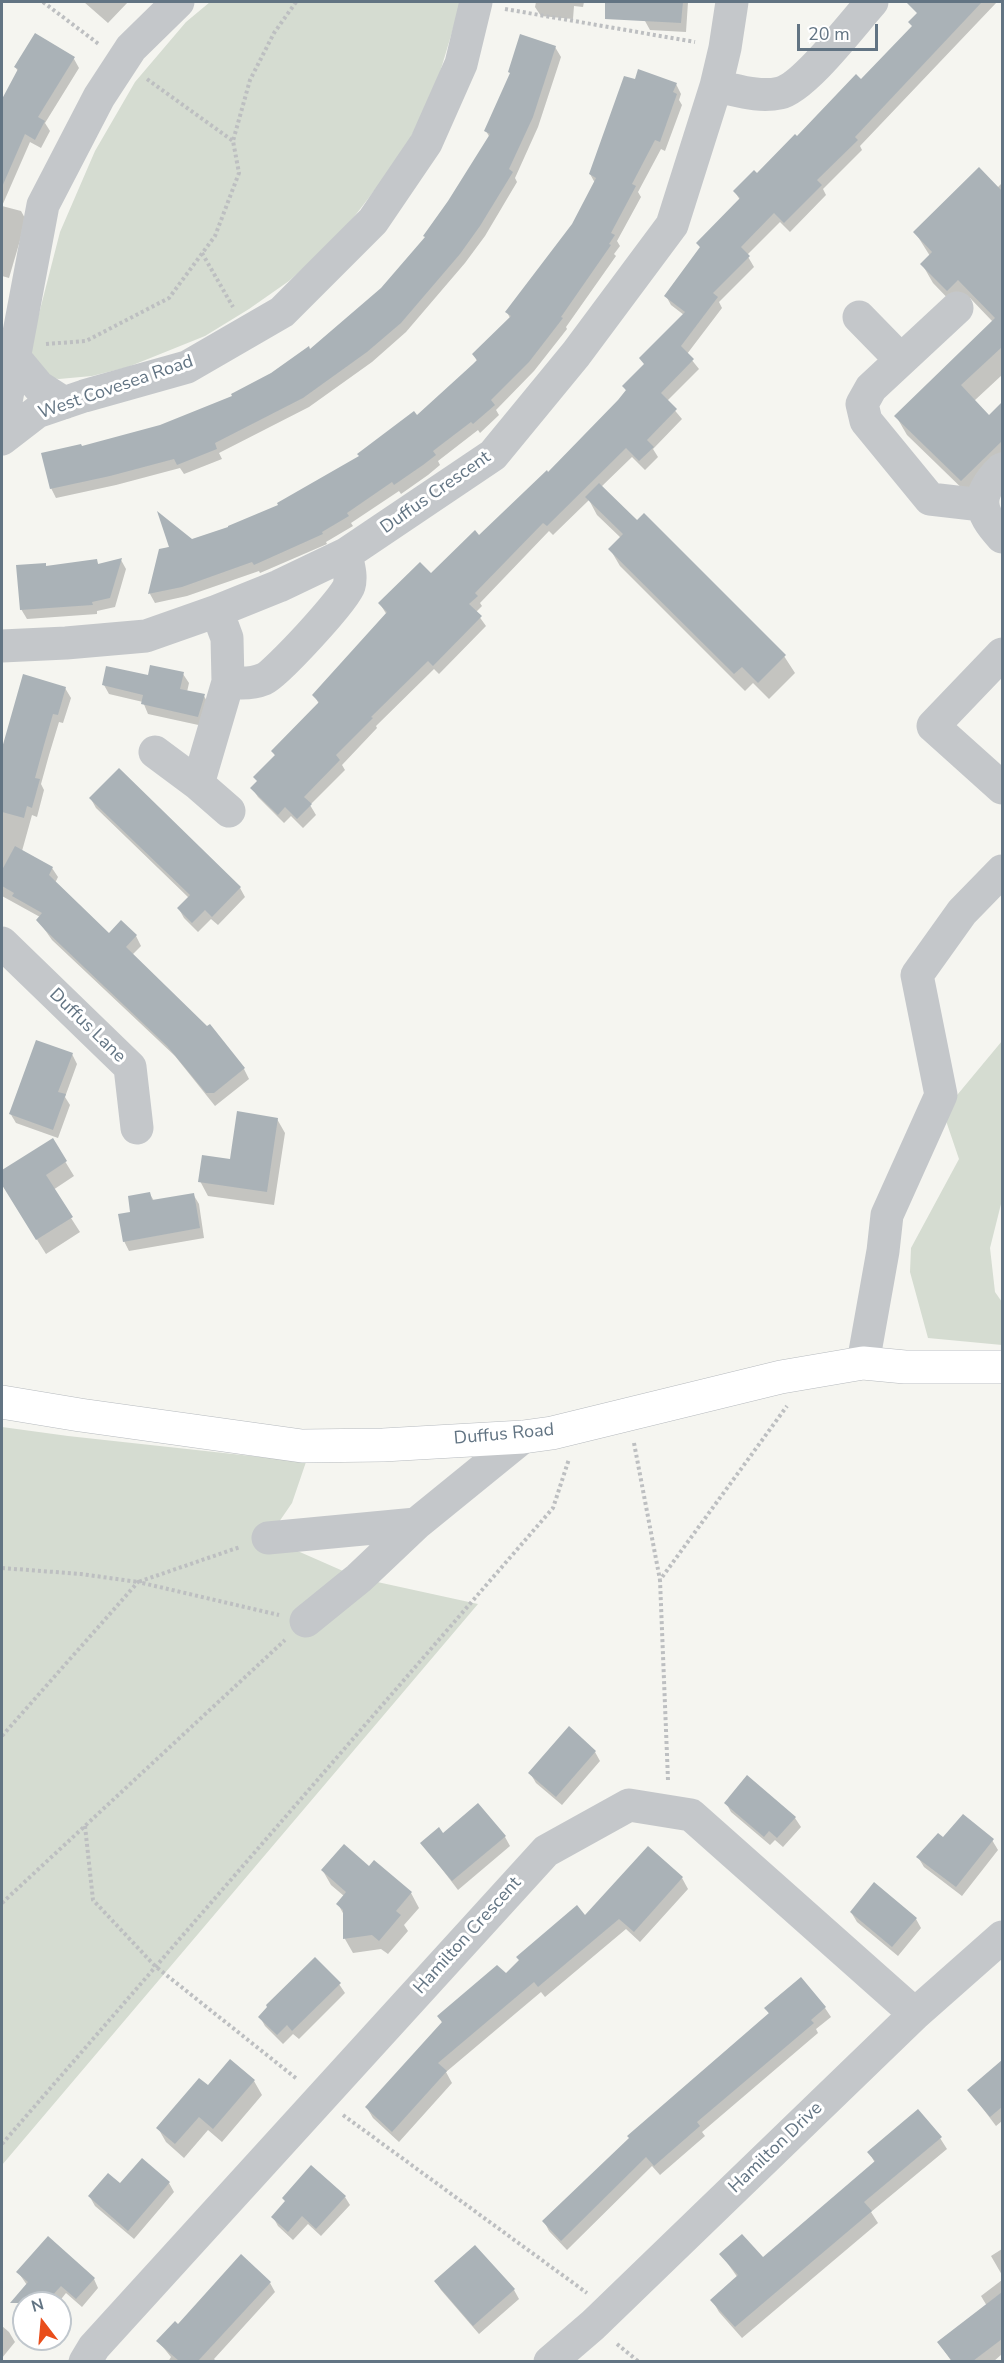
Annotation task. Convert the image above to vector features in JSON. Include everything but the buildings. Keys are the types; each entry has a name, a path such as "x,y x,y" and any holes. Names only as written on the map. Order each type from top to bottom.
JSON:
{"main road":[{"name":"Duffus Road","path":"2,1402 302,1446 383,1445 523,1437 579,1426 781,1377 863,1363 905,1367 1002,1367"}],"street":[{"path":"2,423 43,205 99,97 131,48 178,2"},
{"name":"Duffus Crescent","path":"2,646 146,636 217,611 279,586 346,554 492,455 576,354 672,225 716,86 732,2"},
{"path":"716,86 759,96 782,93 802,80 872,2"},
{"name":"West Covesea Road","path":"2,438 38,412 187,367 282,312 374,221 426,143 461,64 476,3"},
{"path":"957,308 871,388 862,404 866,422 930,499 982,505"},
{"path":"859,318 901,360"},
{"path":"15,352 39,387 64,403"},
{"path":"1002,469 984,490 982,505 988,523 1002,537"},
{"path":"228,682 247,684 267,678 324,620 344,597 350,585 346,554"},
{"path":"198,784 228,682 227,638 217,611"},
{"path":"1002,654 933,726 1002,788"},
{"path":"155,752 229,811"},
{"path":"863,1363 883,1251 886,1215 941,1095 917,975 962,912 1002,872"},
{"name":"Duffus Lane","path":"2,943 129,1067 137,1128"},
{"path":"306,1621 359,1578 416,1524 523,1437"},
{"path":"268,1538 416,1524"},
{"name":"Hamilton Crescent","path":"85,2361 94,2347 546,1851 629,1805 692,1815 915,2014"},
{"name":"Hamilton Drive","path":"550,2361 609,2309 915,2014 1002,1936"}],"path":[{"path":"15,352 86,341 169,298 215,236 239,173 233,141 250,80 274,33 296,2"},
{"path":"476,3 725,48"},
{"path":"202,253 247,332"},
{"path":"660,1580 812,1372"},
{"path":"629,1414 660,1580 670,1811"},
{"path":"2,2144 553,1508 579,1426"},
{"path":"2,1736 138,1582 268,1538"},
{"path":"2,1568 81,1574 138,1582 306,1621"},
{"path":"2,1903 306,1621"},
{"path":"85,1826 93,1900 155,1966 321,2098 609,2309"}],"shaded area":[{"path":"210,2 461,2 438,79 404,152 354,217 325,249 289,281 205,336 128,367 92,376 59,379 43,377 30,357 32,341 60,232 95,151 135,82 186,22"},
{"path":"1002,1041 1002,1200 990,1248 995,1292 1002,1302 1002,1345 928,1338 910,1272 911,1248 959,1159 943,1112"},
{"path":"2,1427 306,1462 292,1503 268,1538 359,1578 478,1604 2,2165"}]}
